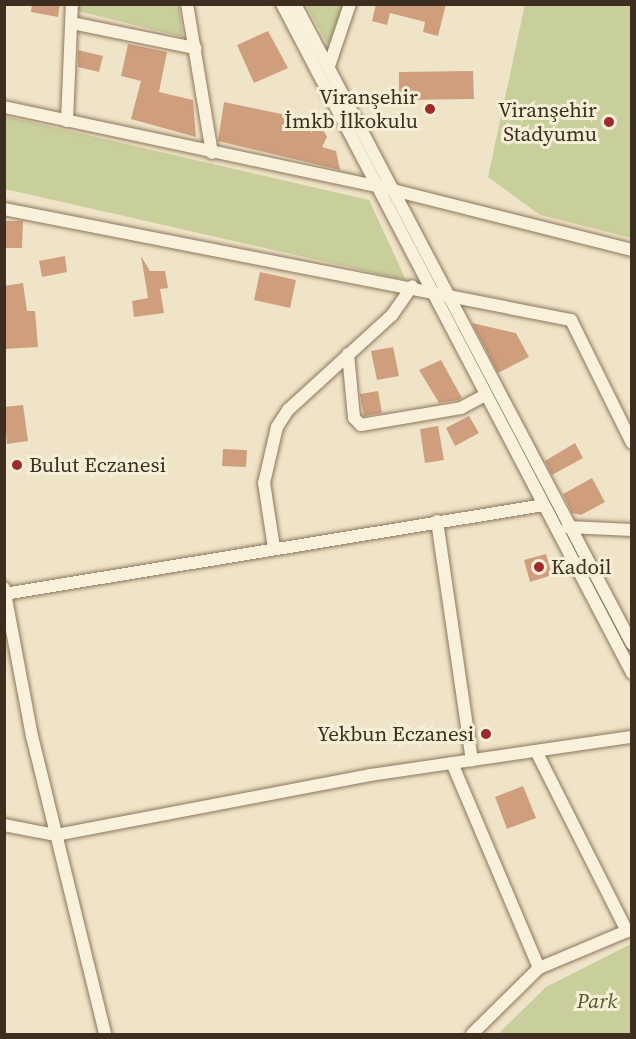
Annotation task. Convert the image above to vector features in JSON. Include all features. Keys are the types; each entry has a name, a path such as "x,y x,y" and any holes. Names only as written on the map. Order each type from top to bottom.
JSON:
{"street":[{"path":"67,121 72,4"},
{"path":"187,4 212,153"},
{"path":"282,4 632,673"},
{"path":"295,4 568,527 632,644"},
{"path":"329,66 350,4"},
{"path":"72,23 195,48"},
{"path":"4,107 380,190 393,190 632,250"},
{"path":"4,209 430,289 571,320 632,443"},
{"path":"274,548 264,483 269,446 288,410 392,315 412,286"},
{"path":"348,354 354,418 361,425 461,408 485,395"},
{"path":"105,1035 56,835 5,592 544,505"},
{"path":"437,521 472,760"},
{"path":"568,527 632,530"},
{"path":"4,825 56,835 452,763 632,737"},
{"path":"472,1035 539,968 629,930 536,751"},
{"path":"452,763 539,968"}],"green space":[{"path":"525,4 631,5 631,238 540,215 488,177"},
{"path":"78,5 179,5 183,37 78,11"},
{"path":"306,5 344,5 335,42 327,43"},
{"path":"5,116 369,200 406,280 5,189"},
{"name":"Park","path":"631,944 631,1034 498,1034 546,987"}],"building":[{"path":"32,4 60,4 58,17 31,12"},
{"path":"376,4 446,4 438,36 423,32 425,22 390,13 387,25 372,21"},
{"path":"268,31 288,68 254,83 237,45"},
{"path":"128,44 167,52 159,92 193,100 196,137 131,119 141,81 121,76"},
{"path":"78,50 103,56 99,72 78,67"},
{"path":"473,71 474,99 399,100 399,72"},
{"path":"224,102 319,122 327,137 322,147 336,151 340,170 218,141"},
{"path":"4,221 23,221 22,248 4,248"},
{"path":"65,256 67,272 42,277 39,261"},
{"path":"141,256 150,271 165,271 168,288 160,289 164,313 134,317 132,301 148,298"},
{"path":"260,272 296,280 290,308 254,300"},
{"path":"23,283 27,311 35,311 38,347 4,349 4,286"},
{"path":"472,323 516,333 529,357 498,373"},
{"path":"393,347 399,376 377,380 371,351"},
{"path":"441,360 462,398 458,400 439,403 419,370"},
{"path":"378,391 382,413 364,416 360,394"},
{"path":"23,405 28,441 7,444 4,407"},
{"path":"469,416 479,433 455,446 446,428"},
{"path":"438,426 444,460 425,463 420,429"},
{"path":"575,443 583,458 552,475 545,461"},
{"path":"223,449 247,450 246,467 222,466"},
{"path":"592,478 605,502 581,515 572,513 563,494"},
{"path":"546,554 552,575 530,582 524,560"},
{"path":"523,786 536,818 507,829 495,797"}],"place":[{"name":"Viranşehir İmkb İlkokulu","path":"430,109"},
{"name":"Viranşehir Stadyumu","path":"609,122"},
{"name":"Bulut Eczanesi","path":"17,465"},
{"name":"Kadoil","path":"539,567"},
{"name":"Yekbun Eczanesi","path":"486,734"}]}
